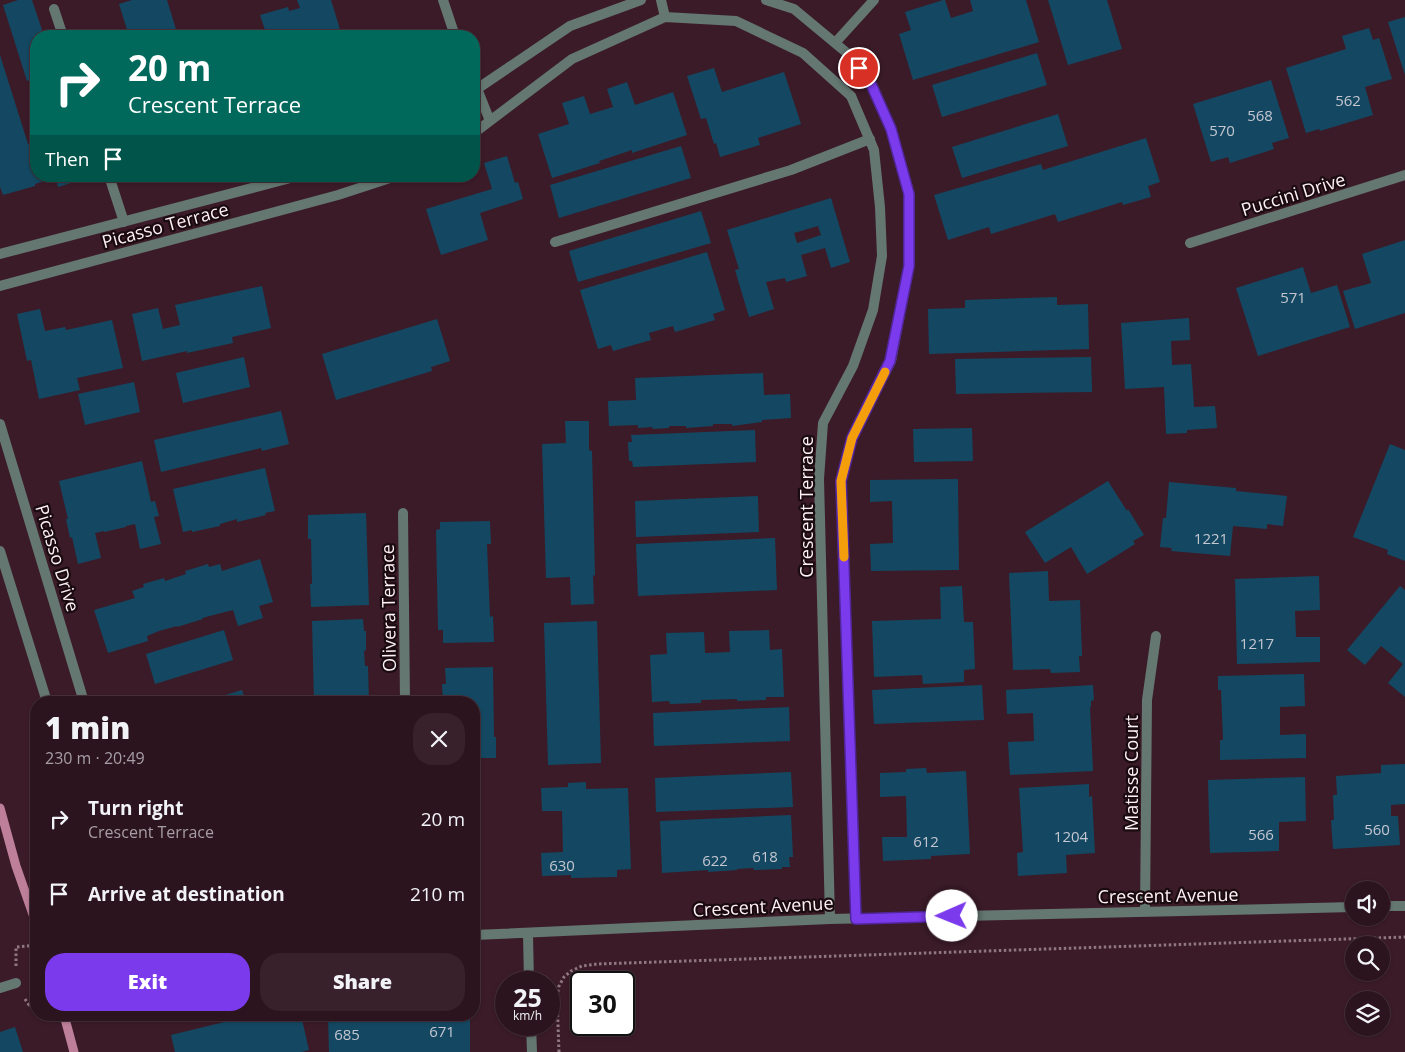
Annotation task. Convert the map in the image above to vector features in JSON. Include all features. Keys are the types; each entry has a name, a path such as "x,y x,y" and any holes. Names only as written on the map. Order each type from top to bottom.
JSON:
{"street":[{"path":"443,0 453,30"},
{"path":"480,84 570,26 641,0"},
{"path":"661,0 665,17"},
{"name":"Crescent Terrace","path":"766,0 794,9 847,52 871,84 891,129 909,194 909,266 890,361 852,438 841,481 856,919"},
{"path":"835,42 874,0"},
{"path":"54,9 61,30"},
{"name":"Crescent Terrace","path":"480,129 572,59 665,17 736,21 803,53 851,96 874,150 880,207 882,256 873,310 853,366 823,423 819,479 830,919"},
{"path":"480,98 490,121"},
{"path":"556,242 791,170 870,139"},
{"name":"Puccini Drive","path":"1190,243 1405,175"},
{"path":"110,182 124,222"},
{"name":"Picasso Terrace","path":"0,254 275,182"},
{"name":"Picasso Terrace","path":"0,286 338,195 378,182"},
{"name":"Picasso Drive","path":"0,424 82,696"},
{"name":"Olivera Terrace","path":"402,513 405,696"},
{"path":"0,551 45,696"},
{"name":"Matisse Court","path":"1146,911 1147,700 1156,636"},
{"path":"1390,906 1405,906"},
{"name":"Crescent Avenue","path":"480,935 830,919 1345,907"},
{"path":"528,934 529,971"},
{"path":"0,988 16,983"},
{"path":"531,1036 532,1052"}],"path":[{"path":"559,1052 557,996 559,986 564,977 582,966 617,963 1405,938"},
{"path":"16,983 16,947 30,946"}],"building":[{"path":"18,0 32,0 42,30 30,30 30,80 27,81 3,5"},
{"path":"132,0 167,0 176,30 127,30 119,4"},
{"path":"297,0 331,0 340,30 265,30 260,15 288,7 289,11 300,8"},
{"path":"945,0 951,18 973,11 970,0 1026,0 1039,42 913,80 899,34 911,30 905,12"},
{"path":"1048,0 1107,0 1122,49 1068,65"},
{"path":"1405,17 1405,75 1388,22"},
{"path":"1369,28 1373,40 1379,38 1392,79 1365,87 1373,115 1320,131 1319,129 1306,133 1286,68 1346,49 1342,36"},
{"path":"1037,53 1047,85 942,117 932,85"},
{"path":"0,55 28,144 30,143 30,182 42,182 35,184 35,186 3,195 0,187"},
{"path":"714,68 722,92 784,72 801,124 758,138 760,145 720,157 706,118 701,119 687,76"},
{"path":"1271,80 1289,138 1272,143 1274,149 1230,163 1228,157 1211,162 1193,104"},
{"path":"627,82 635,105 673,92 687,135 632,153 632,150 599,161 600,163 552,178 538,134 569,124 562,103 584,96 590,114 613,107 607,89"},
{"path":"1058,114 1068,146 962,178 952,147"},
{"path":"1146,138 1160,182 1148,186 1151,197 1123,205 1122,202 1058,222 1055,214 991,234 989,227 948,240 934,195 1041,164 1043,170"},
{"path":"681,146 691,178 559,218 550,185"},
{"path":"507,156 515,183 518,182 523,199 480,213 488,240 441,255 426,209 492,189 484,163"},
{"path":"57,182 74,182 58,187"},
{"path":"831,198 850,262 831,268 825,248 801,255 807,276 786,282 785,278 766,282 774,309 749,317 735,270 739,269 727,230","holes":["818,226 821,235 797,243 794,233"]},
{"path":"701,211 711,243 578,282 569,251"},
{"path":"1405,240 1405,313 1355,329 1343,291 1371,283 1362,254"},
{"path":"707,252 725,310 713,314 715,320 675,332 673,326 649,333 651,340 613,351 611,345 598,349 580,290"},
{"path":"1303,267 1311,293 1337,285 1350,327 1258,356 1236,288"},
{"path":"262,286 271,328 232,337 233,343 142,361 132,314 158,308 163,329 180,325 175,305"},
{"path":"1057,297 1057,305 1088,304 1089,349 929,354 928,309 965,308 965,300"},
{"path":"40,309 45,331 65,327 66,330 112,320 123,368 77,378 80,390 39,399 31,360 27,361 17,314"},
{"path":"1189,318 1190,340 1171,341 1172,365 1191,364 1194,407 1215,406 1217,428 1187,430 1187,433 1166,434 1164,387 1125,389 1121,323"},
{"path":"437,319 450,361 431,367 432,371 336,400 322,354"},
{"path":"244,357 250,387 183,403 176,373"},
{"path":"1091,357 1092,392 956,394 955,359"},
{"path":"763,373 764,395 790,394 791,418 762,420 762,422 732,426 732,424 713,424 713,426 686,428 686,426 669,426 669,428 652,429 653,427 638,428 638,425 609,426 608,401 636,400 635,378"},
{"path":"134,382 140,412 85,425 78,394"},
{"path":"281,411 289,444 262,451 261,448 161,472 154,440"},
{"path":"565,421 589,421 589,450 592,451 594,604 571,605 570,577 546,578 542,444 566,443"},
{"path":"972,428 973,461 914,462 913,429"},
{"path":"755,430 756,462 633,467 632,461 629,461 628,442 632,442 631,435"},
{"path":"1390,444 1405,450 1405,561 1387,554 1388,550 1353,537"},
{"path":"142,461 151,502 155,501 159,516 154,517 161,544 140,549 135,524 95,533 101,558 78,564 72,537 70,538 66,519 68,519 59,481"},
{"path":"265,468 275,511 237,522 237,519 220,524 220,526 183,532 173,489"},
{"path":"958,479 959,570 871,571 870,544 893,543 892,501 870,502 870,480"},
{"path":"1108,481 1144,535 1133,541 1135,544 1087,574 1071,547 1045,563 1025,532"},
{"path":"1169,482 1236,488 1236,491 1287,496 1283,526 1267,524 1267,529 1233,526 1230,556 1171,551 1172,548 1160,547 1163,518 1166,518"},
{"path":"758,496 759,532 636,537 635,501"},
{"path":"366,513 369,605 311,607 311,539 308,539 308,515"},
{"path":"490,521 491,544 487,544 490,617 493,616 494,642 443,643 443,630 438,630 436,530 440,529 440,522"},
{"path":"775,538 777,590 638,596 636,544"},
{"path":"260,559 273,602 259,606 263,618 238,626 233,610 159,631 147,636 148,641 108,653 94,610 135,598 132,591 144,587 143,584 164,578 165,581 186,574 185,571 208,564 209,567 220,564 222,571"},
{"path":"1048,571 1049,601 1080,600 1082,656 1079,656 1080,672 1051,673 1050,669 1013,670 1009,573"},
{"path":"1319,576 1320,610 1295,611 1296,637 1320,637 1320,662 1237,664 1235,579"},
{"path":"962,586 964,622 973,622 975,669 964,670 964,682 923,684 922,675 874,677 872,621 941,619 940,587"},
{"path":"1400,586 1405,590 1405,697 1388,683 1403,664 1381,646 1365,665 1347,650"},
{"path":"363,619 364,631 366,631 366,650 364,651 365,666 368,666 369,696 314,696 312,621"},
{"path":"597,621 601,763 548,765 544,623"},
{"path":"224,630 233,660 155,684 146,654"},
{"path":"769,630 770,650 782,649 784,697 766,697 766,700 701,700 701,703 670,704 669,701 652,702 650,655 667,654 666,633 704,632 705,653 730,652 729,631"},
{"path":"493,667 496,758 480,758 480,696 443,696 442,684 446,684 445,668"},
{"path":"1304,674 1305,706 1280,707 1280,735 1306,734 1306,758 1220,760 1220,740 1223,740 1221,690 1218,690 1218,676"},
{"path":"982,685 984,720 874,724 872,690"},
{"path":"1093,685 1094,700 1091,701 1090,707 1093,771 1010,775 1008,742 1034,741 1033,713 1007,714 1006,690"},
{"path":"242,690 244,696 222,696"},
{"path":"789,707 790,741 654,746 653,713"},
{"path":"1405,764 1405,804 1391,805 1391,816 1398,816 1400,845 1333,849 1331,820 1334,820 1333,795 1337,795 1336,776 1381,773 1381,765"},
{"path":"926,768 927,773 966,771 970,854 931,856 931,859 883,861 882,837 907,837 906,796 880,797 880,773 906,772 906,769"},
{"path":"791,772 793,807 656,812 655,778"},
{"path":"1305,777 1306,821 1279,822 1279,851 1210,853 1208,780"},
{"path":"586,782 586,789 628,788 631,869 617,870 617,877 571,878 571,875 542,876 541,853 563,852 562,811 542,811 541,788 568,787 568,783"},
{"path":"1089,784 1089,797 1092,796 1095,853 1066,855 1067,873 1018,876 1017,853 1023,852 1019,788"},
{"path":"791,815 793,857 789,857 790,867 782,867 782,869 754,870 753,868 708,872 708,870 662,873 660,821"},
{"path":"228,1021 302,1021 309,1050 302,1052 175,1052 171,1035"},
{"path":"328,1021 470,1021 470,1052 329,1052"},
{"path":"15,1027 23,1052 0,1052 0,1032"}],"waterway":[{"path":"0,808 16,866 30,906"},
{"path":"66,1021 74,1052"}],"slow traffic":[{"path":"844,557 841,481 852,438 885,372"}],"route":[{"path":"859,68 871,84 891,129 909,194 909,266 890,361 852,438 841,481 856,919 952,916"}]}
